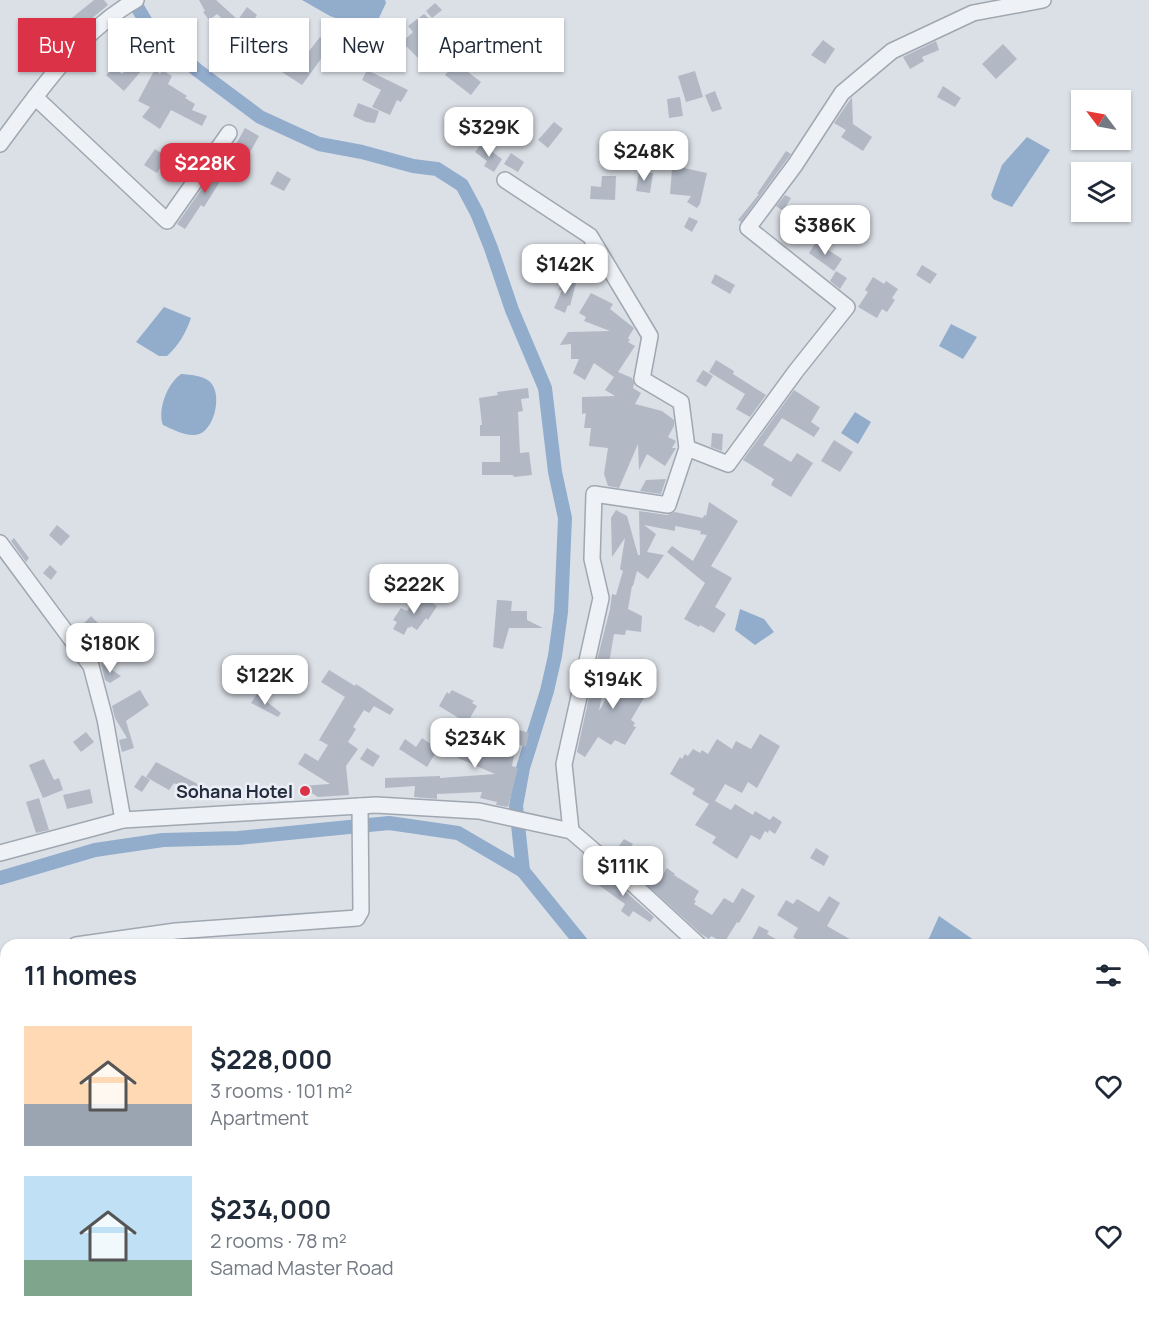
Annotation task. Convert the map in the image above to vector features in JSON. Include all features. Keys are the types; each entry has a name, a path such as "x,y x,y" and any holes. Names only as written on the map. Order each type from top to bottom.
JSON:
{"street":[{"path":"0,144 59,65 118,10 136,0"},
{"path":"687,448 728,464 796,371 847,307 748,228 795,165 842,93 892,51 941,27 973,13 1043,0"},
{"path":"35,97 167,221 229,133"},
{"path":"505,180 590,236 650,336 642,379 681,402 687,448 669,505 594,494 592,559 601,598 564,764 571,831"},
{"path":"0,543 91,666 105,719 123,820"},
{"path":"0,853 123,820 360,812 376,805 479,811 571,831 692,939"},
{"path":"119,939 176,931 357,918 361,911 360,812"}],"water":[{"path":"302,0 385,0 386,3 379,18 330,16"},
{"path":"1027,137 1050,150 1012,207 993,199 991,195 1002,165"},
{"path":"164,307 191,318 175,348 167,356 159,356 136,342"},
{"path":"951,324 977,337 963,359 939,346"},
{"path":"181,374 206,379 216,394 212,421 202,433 191,435 163,425 161,412 165,397 176,378"},
{"path":"855,412 871,422 858,444 841,433"},
{"path":"740,609 764,619 774,632 755,645 735,630"},
{"path":"939,916 972,939 929,939"}],"building":[{"path":"94,0 104,0 108,5 92,18 72,18"},
{"path":"199,0 216,0 236,18 221,18 217,14 209,20 203,12 205,11"},
{"path":"435,3 442,10 432,18 426,11"},
{"path":"247,7 257,15 255,18 239,18"},
{"path":"418,18 418,58 406,46 406,38 413,32 408,26"},
{"path":"321,38 321,59 302,85 282,72 309,72 309,51"},
{"path":"823,40 835,49 825,64 811,55"},
{"path":"936,41 939,50 922,57 924,61 910,69 903,57"},
{"path":"1003,44 1017,59 996,79 982,64"},
{"path":"695,71 703,97 686,102 678,76"},
{"path":"109,72 122,74 140,72 124,91 106,75"},
{"path":"153,72 160,74 165,72 172,76 168,84 195,104 192,110 207,116 202,126 171,110 160,129 142,117 150,107 138,101"},
{"path":"366,72 371,72 408,90 401,102 397,100 390,115 372,107 381,90 362,80"},
{"path":"447,72 468,72 481,82 471,95 445,75"},
{"path":"943,86 961,98 955,107 937,97"},
{"path":"715,91 722,109 712,112 705,95"},
{"path":"680,97 683,116 669,118 667,99"},
{"path":"852,97 853,124 872,137 863,151 841,137 846,130 834,123"},
{"path":"358,103 379,111 375,123 353,116"},
{"path":"467,115 483,127 474,139 458,128"},
{"path":"554,122 563,129 548,148 538,140"},
{"path":"245,128 259,136 244,163 234,159 240,147 236,144"},
{"path":"481,144 502,159 494,172 484,166 487,161 475,152"},
{"path":"155,149 167,157 157,173 144,165"},
{"path":"786,151 791,154 741,222 738,220 759,194 757,194"},
{"path":"511,153 524,162 518,172 504,164"},
{"path":"223,159 231,164 204,207 201,205 185,229 177,224"},
{"path":"684,168 707,173 697,208 687,202 691,196 670,194 672,169"},
{"path":"277,171 291,179 284,191 270,184"},
{"path":"639,171 653,173 650,193 636,191"},
{"path":"602,176 616,176 615,200 590,199 591,186 601,187"},
{"path":"785,195 791,198 783,211 776,206"},
{"path":"817,209 831,219 816,240 802,230"},
{"path":"689,217 698,221 692,232 684,227"},
{"path":"816,242 842,259 834,271 809,253"},
{"path":"922,265 937,274 930,284 916,275"},
{"path":"836,271 847,278 840,289 830,281"},
{"path":"715,274 735,285 730,294 711,283"},
{"path":"873,277 884,284 886,281 898,289 892,298 895,300 887,312 882,309 877,318 858,307 868,292 865,290"},
{"path":"562,279 576,283 570,306 568,305 565,313 554,308 562,290 559,290"},
{"path":"591,293 613,304 610,309 634,328 628,342 635,346 618,372 632,378 633,388 641,393 635,404 662,411 674,420 674,426 668,437 676,441 672,448 676,448 665,466 647,454 639,470 638,444 619,488 608,486 604,474 608,448 589,446 591,428 584,428 586,413 582,414 582,397 615,396 605,390 614,377 594,363 585,380 573,373 579,359 571,359 571,344 560,345 568,332 610,331 584,321 586,317 579,313"},
{"path":"716,360 766,395 750,417 736,409 745,394 709,372"},
{"path":"703,370 713,376 706,387 696,381"},
{"path":"528,388 529,398 521,399 523,411 518,412 520,453 529,452 532,475 514,477 513,475 482,475 482,462 500,462 500,436 480,436 480,425 482,425 479,398 498,395 497,392"},
{"path":"794,390 820,407 811,422 820,428 814,437 782,418 763,445 791,462 797,453 813,463 791,497 771,485 774,479 743,460"},
{"path":"712,433 723,434 722,451 711,447"},
{"path":"834,440 853,452 840,472 821,461"},
{"path":"666,479 661,494 640,491 646,480"},
{"path":"709,502 738,521 711,566 732,578 715,607 726,614 714,633 684,619 705,583 667,552 672,546 693,561 707,535 700,534 701,531 675,526 675,531 644,525 656,534 647,552 664,555 648,579 637,571 632,586 628,609 642,616 641,632 626,630 625,635 614,634 609,663 597,660 612,594 616,595 623,571 620,569 625,538 612,557 611,518 616,510 627,516 638,555 640,555 639,511 667,515 675,512 703,518 704,515 706,516"},
{"path":"57,525 70,536 61,546 49,535"},
{"path":"14,538 29,558 26,562 11,541"},
{"path":"50,565 57,572 51,580 43,573"},
{"path":"418,594 437,606 428,620 426,618 417,630 411,626 408,627 404,635 393,629 397,622 393,620 401,608 407,611"},
{"path":"497,600 512,601 511,611 527,611 527,620 543,628 509,628 503,649 493,647"},
{"path":"91,616 105,630 90,648 85,638 77,630"},
{"path":"101,663 121,676 110,683 105,680"},
{"path":"625,666 637,674 640,669 652,677 642,694 645,696 631,720 635,723 633,726 636,727 625,745 615,740 611,745 598,737 585,757 577,752 589,697 593,690 591,689 594,675 600,679 607,669 599,711"},
{"path":"329,670 355,686 356,684 394,709 390,715 374,706 369,713 364,710 353,727 356,729 348,742 358,749 346,766 349,795 318,797 301,786 330,784 298,764 305,753 318,761 328,745 319,740 345,697 321,682"},
{"path":"140,690 149,705 126,721 134,748 122,752 119,740 127,738 115,718 112,706"},
{"path":"452,690 474,701 472,703 477,706 467,723 439,706 447,692 449,694"},
{"path":"257,694 281,713 278,717 251,703"},
{"path":"470,727 491,735 492,732 511,738 513,728 529,733 526,747 516,744 512,766 518,768 508,807 480,798 482,792 437,794 437,799 414,797 415,786 385,788 385,778 440,776 440,778 495,774 458,758"},
{"path":"86,732 94,742 81,752 73,742"},
{"path":"760,734 780,746 757,788 748,782 742,793 725,784 715,801 731,810 735,804 753,815 755,811 770,820 773,816 782,822 775,834 769,830 768,833 765,831 760,840 751,835 737,859 712,843 716,837 695,825 709,804 692,794 695,789 670,774 680,757 682,759 685,754 688,756 693,749 700,753 702,750 708,754 717,739 732,749 736,741 751,749"},
{"path":"422,738 438,749 427,767 399,749 405,739 416,747"},
{"path":"367,748 380,756 373,767 360,759"},
{"path":"44,759 54,780 59,778 63,790 43,798 29,765"},
{"path":"156,762 209,790 203,799 174,783 169,790 146,777"},
{"path":"142,775 150,780 142,792 134,787"},
{"path":"90,789 93,803 67,809 63,795"},
{"path":"39,798 49,830 36,833 26,802"},
{"path":"624,839 633,844 624,858 660,879 667,868 699,891 694,904 712,915 724,898 733,903 742,888 755,896 726,939 717,939 711,936 709,939 613,854"},
{"path":"816,848 829,856 824,866 810,858"},
{"path":"601,870 654,917 650,922 633,911 629,917 621,911 625,904 596,883"},
{"path":"829,896 840,903 827,926 850,939 796,939 793,937 798,928 777,915 786,900 793,904 797,899 819,912"},
{"path":"759,926 769,931 767,934 776,939 752,939"}],"waterway":[{"path":"133,0 146,22 173,49 260,117 319,144 362,152 413,166 437,169 462,185 477,213 512,310 545,388 555,472 565,518 561,612 555,656 547,691 523,768 516,806 523,871 578,939"},
{"path":"0,878 95,850 163,840 238,838 389,823 458,833 523,871"}],"place":[{"name":"Sohana Hotel","path":"305,791"}]}
